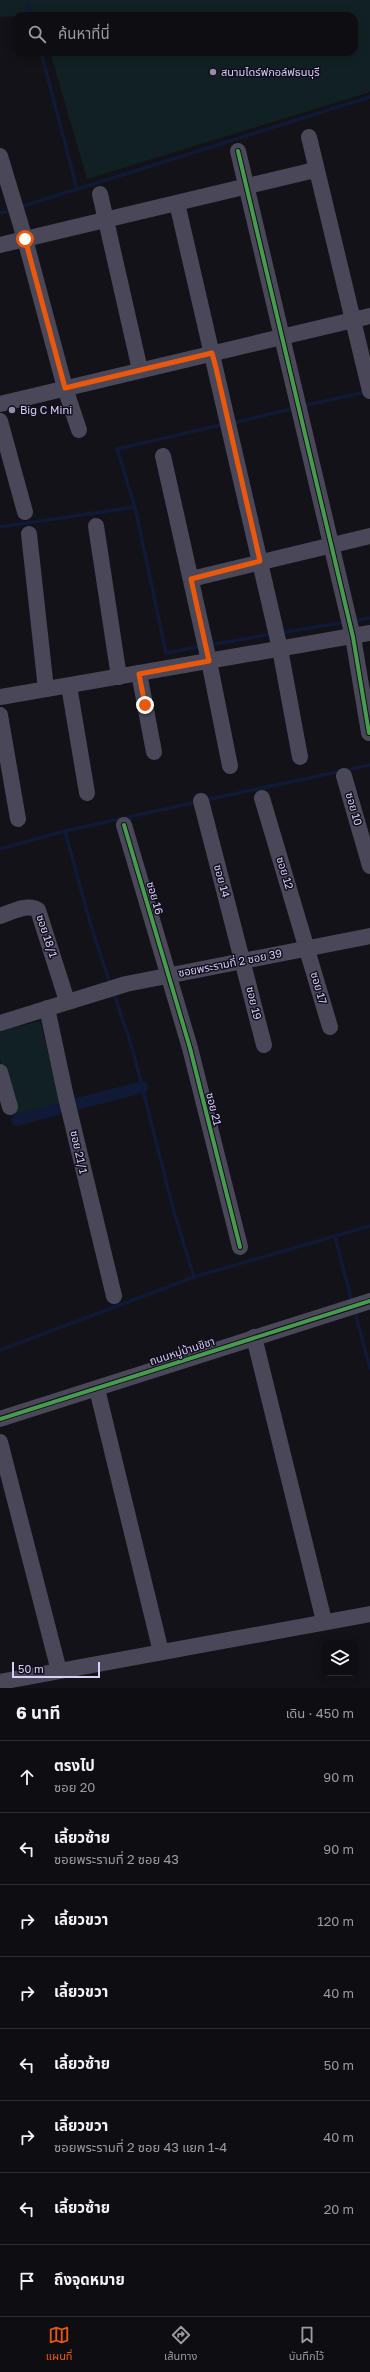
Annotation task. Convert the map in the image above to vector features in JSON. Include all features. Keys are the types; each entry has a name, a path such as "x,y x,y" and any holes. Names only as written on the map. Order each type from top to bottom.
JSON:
{"street":[{"path":"309,136 369,387"},
{"path":"238,151 281,337 302,415 353,636 368,707 369,732"},
{"path":"0,156 25,239 65,388 79,430"},
{"path":"0,245 316,170"},
{"path":"100,194 107,219 140,370"},
{"path":"177,203 227,413 280,649 300,757"},
{"path":"0,404 370,316"},
{"path":"0,422 25,512"},
{"path":"163,456 209,661 230,766"},
{"path":"96,526 119,677"},
{"path":"28,534 46,689"},
{"path":"191,579 260,561 370,536"},
{"path":"0,697 370,633"},
{"path":"139,674 154,752"},
{"path":"69,686 87,793"},
{"path":"0,715 18,819"},
{"name":"ซอย 10","path":"344,776 370,866"},
{"name":"ซอย 12","path":"262,798 308,948"},
{"name":"ซอย 14","path":"201,801 244,961"},
{"name":"ซอย 16","path":"124,825 168,976"},
{"name":"ซอย 18/1","path":"0,916 28,907 34,907 38,910 67,1001"},
{"name":"ซอยพระรามที่ 2 ซอย 39","path":"0,1023 102,990 126,984 370,936"},
{"name":"ซอย 17","path":"308,948 330,1027"},
{"name":"ซอย 19","path":"244,961 264,1045"},
{"name":"ซอย 21","path":"168,976 190,1048 240,1247"},
{"name":"ซอย 21/1","path":"47,1008 66,1096 114,1296"},
{"path":"0,1072 10,1107"},
{"name":"ถนนหมู่บ้านชิชา","path":"0,1419 365,1302"},
{"path":"254,1337 324,1621"},
{"path":"97,1389 161,1652"},
{"path":"0,1442 58,1672"},
{"path":"0,1682 324,1621 370,1614"}],"shaded area":[{"name":"สนามไดร์ฟกอล์ฟธนบุรี","path":"0,0 370,0 370,92 87,179 51,56 358,56 358,12 12,12 12,16 0,17"},
{"path":"40,1021 61,1104 14,1116 0,1059 0,1031"}],"waterway":[{"path":"27,0 30,12"},
{"path":"42,56 77,189"},
{"path":"20,207 370,97"},
{"path":"0,213 12,210"},
{"path":"303,406 365,392"},
{"path":"233,423 295,408"},
{"path":"196,647 166,653 135,507 117,449 225,424"},
{"path":"0,527 135,507"},
{"path":"359,620 370,618"},
{"path":"286,632 340,623"},
{"path":"215,644 267,635"},
{"path":"205,800 370,765"},
{"path":"0,849 65,831 197,802"},
{"path":"65,831 89,919 110,984"},
{"path":"113,991 133,1051 174,1212 194,1277 370,1226"},
{"path":"77,1104 142,1087"},
{"path":"17,1120 58,1109"},
{"path":"335,1237 352,1302"},
{"path":"0,1350 194,1277"},
{"path":"354,1309 370,1368"}],"cycle path":[{"path":"238,151 353,637 369,733"},
{"path":"124,825 190,1048 240,1247"},
{"path":"0,1419 370,1301"}],"place":[{"name":"สนามไดร์ฟกอล์ฟธนบุรี","path":"213,72"},
{"name":"Big C Mini","path":"12,410"}],"route":[{"path":"25,239 65,388 212,353 216,368 260,561 191,579 209,661 139,674 145,705"}]}
